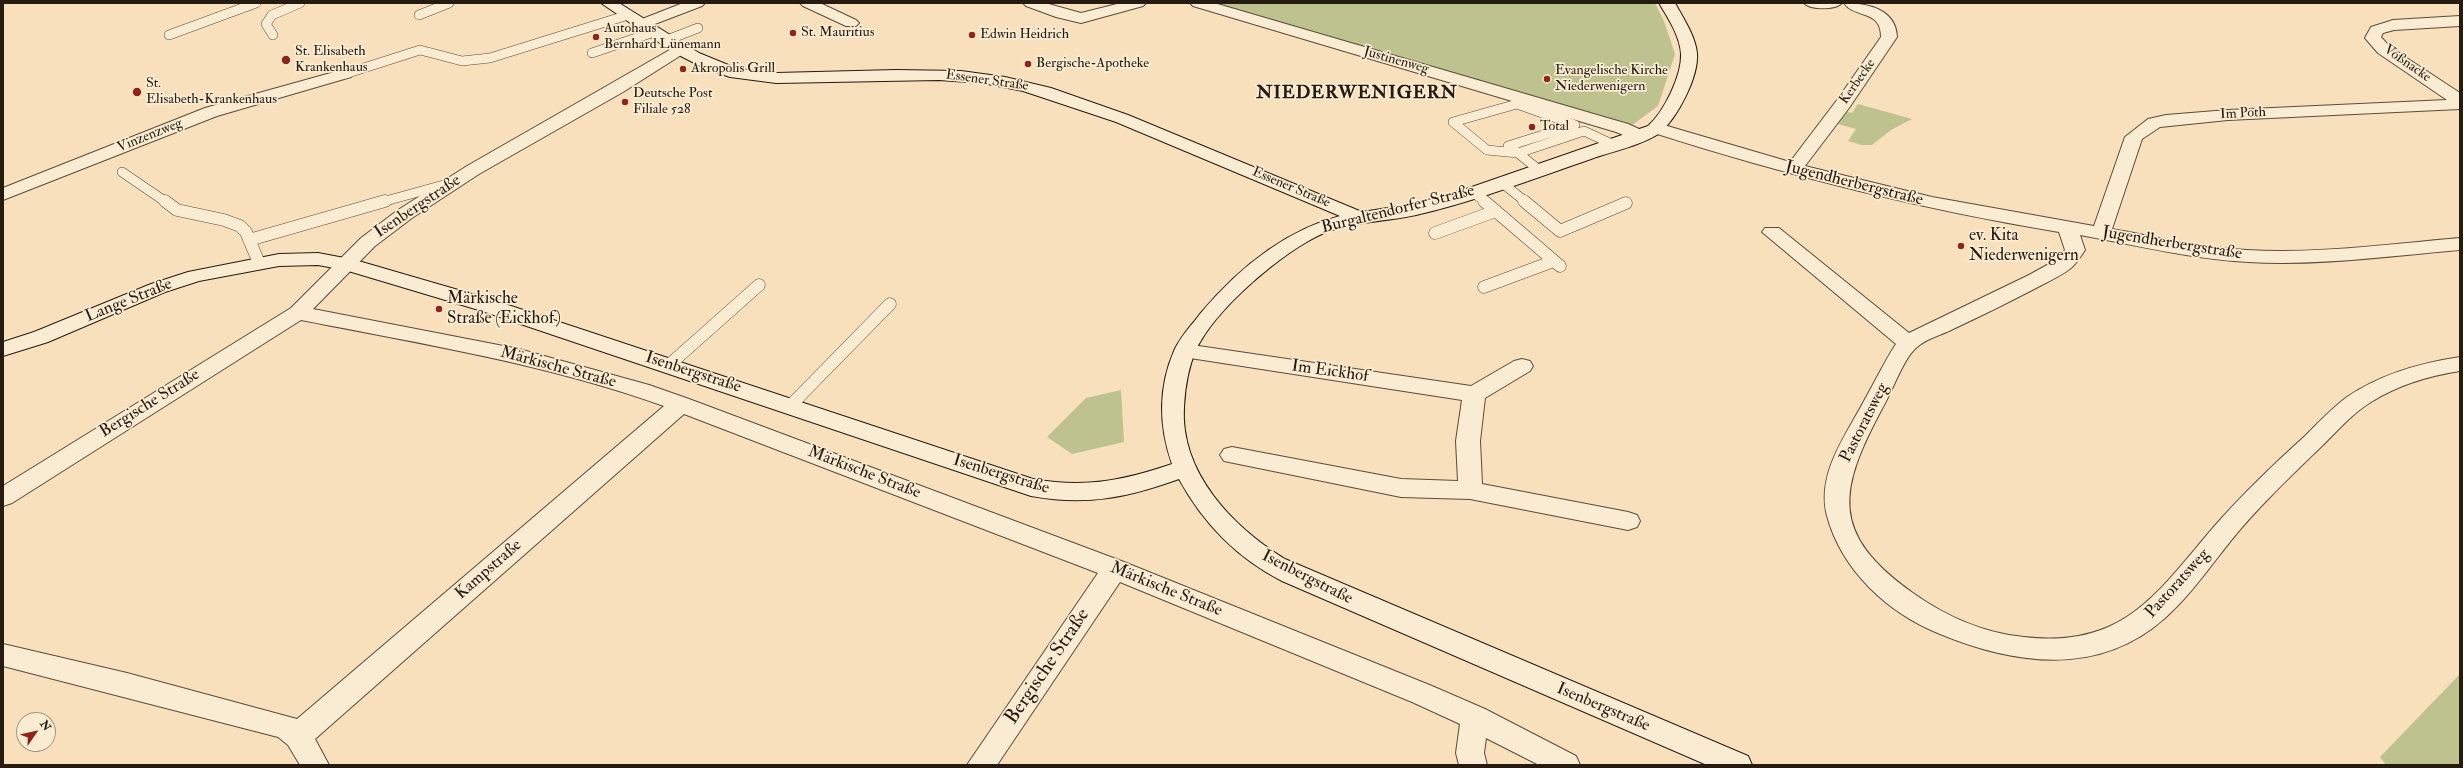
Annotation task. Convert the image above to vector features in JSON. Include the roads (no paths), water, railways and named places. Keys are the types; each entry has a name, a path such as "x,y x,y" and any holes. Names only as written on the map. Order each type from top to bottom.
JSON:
{"street":[{"name":"Essener Straße","path":"609,3 661,36 723,70 752,76 942,74 994,80 1038,88 1090,106 1257,173 1358,218"},
{"name":"Isenbergstraße","path":"348,264 368,242 388,226 454,182 617,88 661,36 697,3"},
{"path":"808,3 851,23"},
{"path":"1031,3 1061,14 1081,18 1138,3"},
{"name":"Justinenweg","path":"1198,3 1622,128 1640,136"},
{"name":"Burgaltendorfer Straße","path":"1185,468 1174,439 1171,396 1185,351 1228,294 1272,257 1319,229 1358,218 1415,210 1614,145 1657,128 1669,113 1688,65 1689,55 1682,29 1667,3"},
{"path":"1812,3 1834,3"},
{"name":"Kerbecke","path":"1793,170 1843,104 1889,37 1889,27 1884,19 1852,3"},
{"name":"Voßnacke","path":"2460,21 2393,25 2376,30 2373,38 2384,50 2460,100"},
{"name":"Vinzenzweg","path":"3,194 212,112 345,74"},
{"name":"Im Poth","path":"2101,233 2134,137 2154,123 2166,120 2228,115 2460,104"},
{"name":"Jugendherbergstraße","path":"1657,128 1793,170 1943,206 2068,229 2221,253 2271,257 2460,244"},
{"path":"1772,232 1908,343 2065,263 2074,250 2068,229"},
{"name":"Isenbergstraße","path":"296,259 318,259 348,264 444,292 791,405 1047,491 1085,494 1108,492 1129,488 1185,468 1201,500 1226,530 1270,563 1329,592 1738,765"},
{"name":"Lange Straße","path":"3,349 47,335 175,282 214,270 296,259"},
{"path":"298,313 348,264"},
{"name":"Märkische Straße","path":"298,313 519,356 641,390 681,404 1115,569 1475,718 1566,765"},
{"name":"Bergische Straße","path":"3,497 298,313"},
{"name":"Pastoratsweg","path":"1908,343 1844,461 1839,479 1837,507 1848,545 1862,565 1881,584 1906,603 1934,619 1981,638 2039,650 2093,645 2119,635 2142,623 2168,598 2239,515 2351,405 2368,393 2391,382 2460,364"},
{"name":"Im Eickhof","path":"1185,351 1474,394"},
{"path":"1470,490 1468,441 1474,394 1522,366"},
{"name":"Kampstraße","path":"298,736 681,404"},
{"path":"1232,455 1401,488 1470,490 1628,521"},
{"name":"Bergische Straße","path":"981,765 1115,569"},
{"path":"3,655 127,685 286,727 298,736 315,765"},
{"path":"1473,765 1470,753 1475,718"}],"lane":[{"path":"169,36 256,3"},
{"path":"273,35 266,24 272,15 300,3"},
{"path":"419,15 449,3"},
{"path":"345,74 420,50 462,60 490,58 628,15"},
{"path":"592,53 698,28"},
{"path":"1584,131 1518,153 1488,150 1453,122 1517,104 1573,124 1584,131 1614,145"},
{"path":"1539,170 1508,146 1573,124"},
{"path":"122,172 177,210 231,222 240,226 249,240 259,263"},
{"path":"249,240 454,182"},
{"path":"1501,182 1560,231 1626,203"},
{"path":"1473,192 1557,263 1484,287"},
{"path":"1435,233 1496,212"},
{"path":"669,365 759,285"},
{"path":"791,405 890,304"}],"place":[{"name":"St. Mauritius","path":"793,33"},
{"name":"Edwin Heidrich","path":"972,35"},
{"name":"Autohaus Bernhard Lünemann","path":"596,37"},
{"name":"St. Elisabeth Krankenhaus","path":"286,60"},
{"name":"Bergische-Apotheke","path":"1028,64"},
{"name":"Akropolis Grill","path":"683,69"},
{"name":"Evangelische Kirche Niederwenigern","path":"1547,79"},
{"name":"St. Elisabeth-Krankenhaus","path":"137,92"},
{"name":"Deutsche Post Filiale 528","path":"625,102"},
{"name":"Total","path":"1532,127"},
{"name":"ev. Kita Niederwenigern","path":"1961,246"},
{"name":"Märkische Straße (Eickhof)","path":"439,309"}],"district":[{"name":"NIEDERWENIGERN","path":"1357,94"}]}
